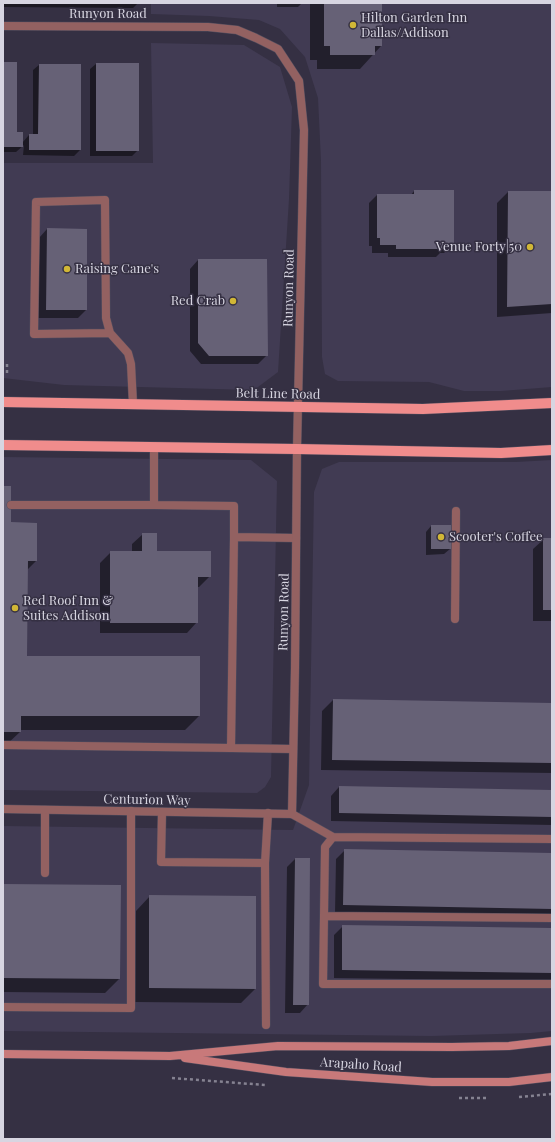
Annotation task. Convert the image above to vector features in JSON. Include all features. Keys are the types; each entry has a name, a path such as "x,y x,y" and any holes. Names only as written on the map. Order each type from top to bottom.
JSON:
{"main road":[{"name":"Belt Line Road","path":"3,402 423,410 552,403"},
{"path":"3,445 501,453 552,450"},
{"name":"Arapaho Road","path":"3,1054 170,1056 278,1046 452,1048 509,1046 552,1041"},
{"name":"Arapaho Road","path":"170,1056 286,1072 432,1082 509,1082 552,1077"}],"street":[{"name":"Runyon Road","path":"3,26 208,27 237,30 278,49 299,81 304,130 297,449 292,814"},
{"path":"110,333 34,334 36,202 105,200 106,318 110,333 128,353 131,364 133,404"},
{"path":"154,447 154,505"},
{"path":"11,505 234,506 231,748"},
{"path":"455,619 456,511"},
{"path":"234,537 296,538"},
{"path":"3,746 293,749"},
{"name":"Centurion Way","path":"3,809 292,814"},
{"path":"45,810 45,873"},
{"path":"3,1007 131,1008 131,811"},
{"path":"162,812 162,862 265,863"},
{"path":"266,1025 265,863 268,814"},
{"path":"292,814 333,837 552,839"},
{"path":"333,837 325,847 323,984 552,984"},
{"path":"324,916 552,918"}],"path":[{"path":"7,364 7,374"}],"shaded area":[{"path":"151,3 552,3 552,387 501,391 464,391 429,382 338,381 325,374 322,357 321,161 318,98 305,57 280,29 259,20 209,16 151,14"},
{"path":"151,43 244,45 280,67 292,107 289,199 278,372 254,390 64,385 3,378 3,163 153,163"},
{"path":"3,457 251,460 277,481 271,777 265,787 257,793 3,790"},
{"path":"552,460 552,1031 431,1036 3,1031 3,826 293,830 309,785 314,492 322,469 339,462 516,462"}],"building":[{"name":"Hilton Garden Inn Dallas/Addison","path":"324,3 382,3 382,46 375,46 375,55 330,55 330,46 324,46"},
{"path":"3,62 17,62 17,132 23,132 23,147 3,147"},
{"path":"96,63 139,63 139,151 96,151"},
{"path":"39,64 81,64 81,150 29,150 29,134 38,134"},
{"path":"414,190 454,190 454,245 446,245 446,249 396,249 396,245 380,245 380,238 377,238 377,194 414,194"},
{"name":"Venue Forty|50","path":"508,191 552,191 552,304 507,307"},
{"name":"Raising Cane's","path":"47,228 87,229 87,310 46,310"},
{"name":"Red Crab","path":"198,259 267,259 268,356 209,356 198,343"},
{"name":"Red Roof Inn & Suites Addison","path":"3,486 11,486 11,522 37,523 37,561 28,561 27,656 200,656 200,716 21,716 21,732 3,732"},
{"name":"Scooter's Coffee","path":"431,525 451,525 451,549 431,549"},
{"path":"142,533 157,533 157,551 211,551 211,577 198,577 198,623 110,623 110,551 142,551"},
{"path":"543,538 552,538 552,610 543,610"},
{"path":"333,699 552,703 552,763 332,760"},
{"path":"339,786 552,790 552,817 339,813"},
{"path":"344,849 552,853 552,909 343,905"},
{"path":"295,858 310,858 309,1005 293,1005"},
{"path":"3,884 121,885 120,979 3,978"},
{"path":"149,895 256,896 256,989 149,988"},
{"path":"342,925 552,928 552,973 342,970"}],"place":[{"name":"Hilton Garden Inn Dallas/Addison","path":"353,25"},
{"name":"Venue Forty|50","path":"530,247"},
{"name":"Raising Cane's","path":"67,269"},
{"name":"Red Crab","path":"233,301"},
{"name":"Scooter's Coffee","path":"441,537"},
{"name":"Red Roof Inn & Suites Addison","path":"15,608"}]}
